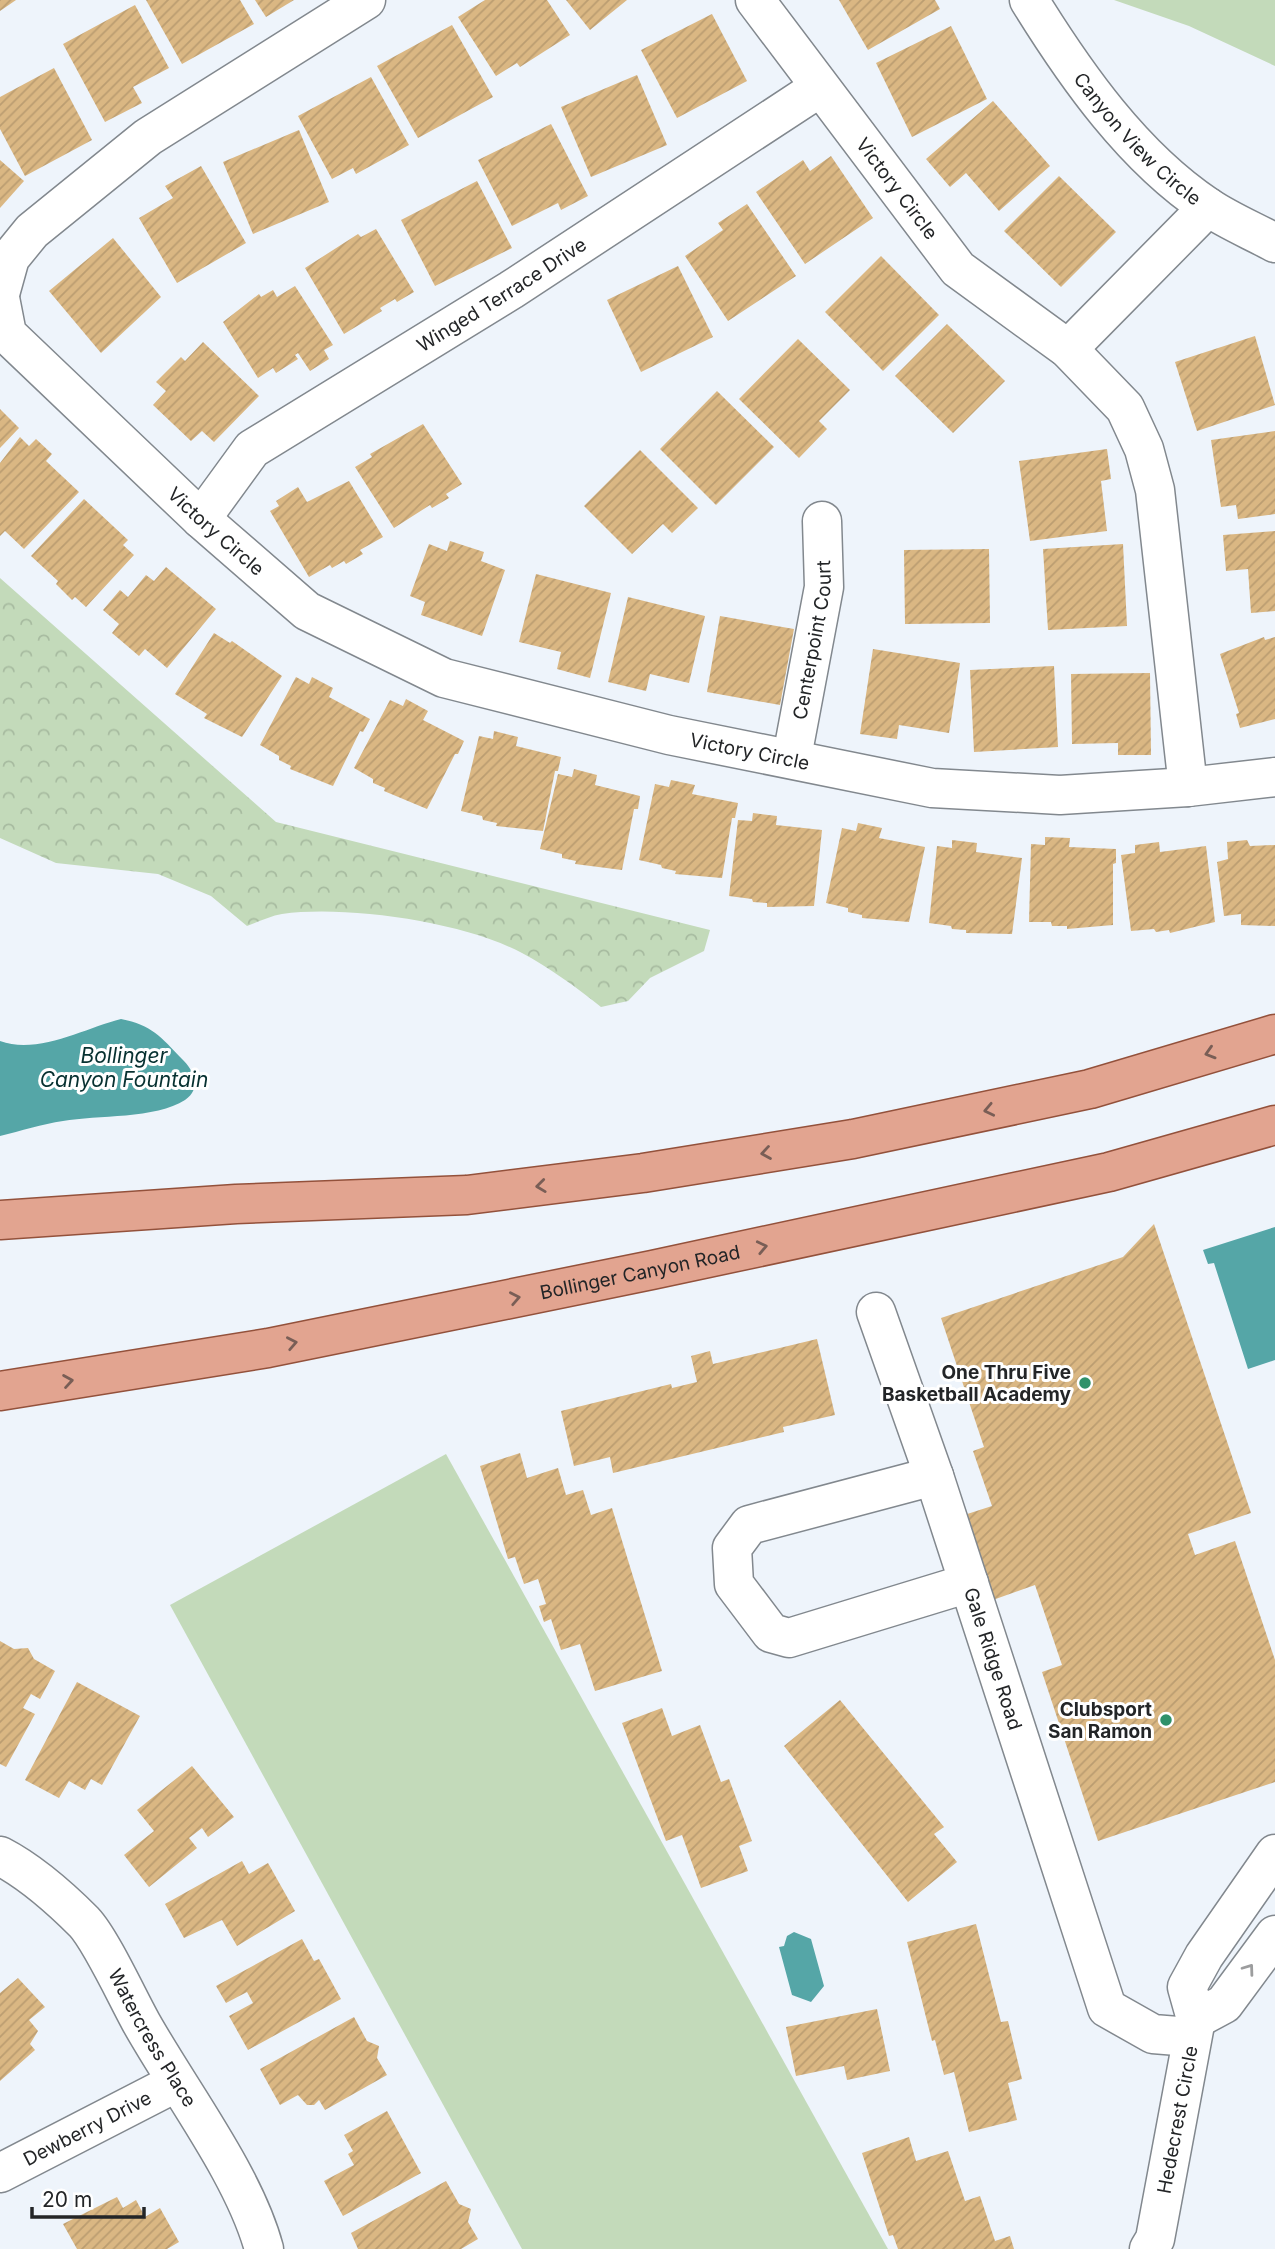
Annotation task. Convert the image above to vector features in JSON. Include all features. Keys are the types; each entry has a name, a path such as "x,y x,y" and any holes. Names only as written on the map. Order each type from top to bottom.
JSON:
{"main road":[{"path":"0,1220 236,1204 467,1195 643,1173 853,1139 1090,1089 1275,1034"},
{"name":"Bollinger Canyon Road","path":"0,1391 268,1348 692,1262 1109,1172 1275,1125"}],"street":[{"name":"Victory Circle","path":"366,0 137,146 32,231 10,258 0,296 7,334 201,519 307,611 444,678 669,735 792,757 932,788 1060,795 1188,787 1155,490 1144,449 1125,408 1068,349 958,269 755,0"},
{"name":"Canyon View Circle","path":"1029,0 1048,30 1136,147 1208,207 1275,243"},
{"name":"Winged Terrace Drive","path":"201,519 252,449 512,290 819,88"},
{"path":"1068,349 1208,207"},
{"name":"Centerpoint Court","path":"792,757 824,587 822,521"},
{"path":"1188,787 1275,777"},
{"name":"Gale Ridge Road","path":"876,1312 934,1476 1107,2008"},
{"path":"934,1476 749,1525 732,1548 734,1584 771,1633 789,1638 969,1583"},
{"path":"1234,1911 1275,1937 1224,2004 1193,2028 1187,1987 1234,1911 1275,1854"},
{"name":"Watercress Place","path":"0,1856 15,1864 86,1924 175,2083 232,2173 259,2230 264,2249"},
{"name":"Hedecrest Circle","path":"1107,2008 1153,2034 1193,2028 1155,2239 1149,2249"},
{"name":"Dewberry Drive","path":"0,2173 175,2083"}],"green space":[{"path":"1114,0 1275,0 1275,66 1189,26"},
{"path":"0,578 276,822 710,930 704,951 650,978 628,1001 601,1007 563,978 522,953 469,933 405,918 339,912 282,914 247,926 211,896 158,874 56,863 0,838"},
{"path":"446,1454 888,2249 522,2249 170,1605"}],"water":[{"name":"Bollinger Canyon Fountain","path":"121,1019 155,1033 186,1063 193,1074 195,1085 190,1096 173,1106 158,1110 63,1121 0,1136 0,1041 30,1045 45,1043"},
{"path":"1275,1227 1275,1360 1248,1369 1214,1263 1208,1264 1203,1250"},
{"path":"794,1932 811,1939 824,1986 811,2002 792,1995 779,1947 784,1946 787,1936"}],"building":[{"path":"0,0 16,0 0,11"},
{"path":"146,0 240,0 254,24 182,64"},
{"path":"255,0 294,0 266,17"},
{"path":"485,0 547,0 570,35 520,67 517,63 496,76 458,17"},
{"path":"566,0 627,0 590,30"},
{"path":"839,0 935,0 940,9 868,50"},
{"path":"135,5 169,68 133,87 142,103 105,122 63,44"},
{"path":"712,14 747,81 677,118 641,50"},
{"path":"452,25 493,97 418,138 377,66"},
{"path":"951,26 987,99 912,137 876,63"},
{"path":"54,68 92,140 25,176 0,129 0,97"},
{"path":"637,75 667,145 591,177 561,107"},
{"path":"371,77 409,145 356,174 353,168 332,179 298,116"},
{"path":"993,101 1050,166 999,211 966,173 950,187 926,159"},
{"path":"551,124 588,196 561,210 558,203 512,226 478,160"},
{"path":"299,130 329,202 253,234 223,162"},
{"path":"831,156 873,218 805,264 756,192 803,160 810,171"},
{"path":"0,160 24,181 0,208"},
{"path":"201,166 246,243 177,283 139,218 173,198 165,186"},
{"path":"1059,176 1116,232 1061,287 1004,231"},
{"path":"477,181 512,248 435,286 401,220"},
{"path":"747,204 796,276 728,321 685,256 723,230 718,223"},
{"path":"376,229 414,292 380,308 382,311 344,334 305,268 358,234 361,237"},
{"path":"113,238 161,297 101,353 49,291"},
{"path":"881,256 939,315 883,371 825,312"},
{"path":"678,266 713,337 641,372 607,300"},
{"path":"295,286 333,345 324,350 329,359 310,371 298,353 295,355 298,359 276,373 273,368 258,378 223,322 259,294 261,297 273,290 277,297"},
{"path":"947,324 1005,381 953,433 895,376"},
{"path":"1255,336 1275,405 1197,431 1175,362"},
{"path":"798,339 850,390 819,421 827,429 799,458 739,399"},
{"path":"203,342 259,396 214,442 202,431 191,441 153,405 166,391 156,382 181,357 185,361"},
{"path":"717,391 774,447 716,505 660,449"},
{"path":"0,409 19,428 0,448"},
{"path":"423,424 462,484 446,494 449,498 432,508 430,505 394,528 355,467 372,457 370,454"},
{"path":"1275,431 1275,514 1238,519 1236,505 1221,507 1211,440"},
{"path":"20,437 29,446 36,439 52,454 46,461 79,492 24,549 5,531 0,536 0,463"},
{"path":"1107,449 1111,479 1101,481 1107,531 1030,541 1019,461"},
{"path":"640,450 698,508 672,533 663,524 632,554 584,506"},
{"path":"349,481 383,537 360,550 363,554 346,564 344,561 332,568 330,565 309,577 270,511 279,506 276,501 298,487 307,502"},
{"path":"84,499 128,540 123,545 134,555 86,607 75,597 72,600 56,584 58,581 31,556"},
{"path":"1275,531 1275,611 1251,613 1248,569 1226,571 1223,535"},
{"path":"450,541 484,552 481,561 505,570 482,636 421,615 425,602 410,596 429,544 447,551"},
{"path":"1123,544 1127,626 1048,630 1043,549"},
{"path":"989,549 990,623 905,624 904,550"},
{"path":"166,567 216,609 167,668 145,649 139,656 112,633 119,624 103,610 120,590 128,597 146,575 154,581"},
{"path":"536,574 611,593 590,678 557,669 561,652 519,642"},
{"path":"628,597 705,616 689,683 650,674 646,691 608,682"},
{"path":"720,616 794,629 780,705 707,692"},
{"path":"214,633 230,643 232,641 282,676 242,737 204,718 207,714 175,694"},
{"path":"1264,637 1265,640 1275,637 1275,719 1240,728 1236,714 1239,713 1220,654"},
{"path":"873,649 960,663 949,733 899,725 897,739 860,734"},
{"path":"1054,666 1058,747 974,752 970,670"},
{"path":"1150,673 1151,755 1118,755 1118,743 1072,744 1071,674"},
{"path":"296,677 309,684 312,677 333,688 329,697 370,719 363,732 360,731 333,786 290,769 291,766 279,760 279,756 260,745"},
{"path":"406,699 428,711 423,720 464,741 427,809 384,791 385,788 373,783 373,779 354,768 390,700 403,706"},
{"path":"494,731 518,737 516,746 561,757 558,771 555,771 543,831 496,826 497,823 483,820 482,816 461,811 479,736 493,739"},
{"path":"574,769 597,775 595,785 640,796 638,809 634,809 622,870 575,864 576,861 562,858 562,854 540,849 558,774 572,777"},
{"path":"671,780 695,785 692,794 738,803 735,818 732,818 722,878 675,874 676,871 662,868 661,865 639,860 655,784 669,787"},
{"path":"753,813 777,816 776,825 822,830 814,906 767,907 767,903 729,896 738,820 752,821"},
{"path":"858,823 882,828 879,838 925,847 909,922 862,918 862,915 848,912 848,908 826,903 842,828 856,831"},
{"path":"1045,837 1070,838 1069,847 1116,849 1116,863 1113,864 1113,925 1067,929 1067,926 1052,926 1051,922 1029,922 1031,844 1045,845"},
{"path":"952,840 977,843 976,852 1022,858 1012,934 966,933 966,930 929,923 937,846 952,848"},
{"path":"1247,840 1250,846 1275,845 1275,926 1241,925 1241,914 1224,916 1217,862 1228,859 1227,842"},
{"path":"1159,842 1160,852 1206,846 1215,922 1170,933 1169,930 1156,932 1154,929 1131,931 1121,855 1135,853 1135,845"},
{"path":"1154,1224 1251,1513 1188,1534 1195,1555 1235,1541 1275,1660 1275,1782 1098,1841 1042,1672 1062,1665 1035,1585 990,1601 961,1516 992,1506 973,1451 984,1447 941,1318 1123,1257"},
{"path":"817,1339 835,1415 783,1427 784,1432 613,1473 610,1457 574,1466 561,1411 671,1384 672,1388 697,1382 691,1356 710,1351 713,1364"},
{"path":"520,1453 527,1478 558,1468 566,1495 583,1490 591,1515 612,1508 662,1671 595,1691 580,1644 561,1650 551,1619 544,1622 539,1606 546,1604 538,1579 524,1584 515,1557 508,1559 480,1466"},
{"path":"0,1641 14,1649 28,1648 34,1659 55,1671 40,1699 31,1694 23,1708 35,1714 6,1767 0,1764"},
{"path":"77,1682 140,1716 102,1785 91,1779 85,1790 69,1781 59,1798 25,1780"},
{"path":"840,1700 944,1827 934,1834 957,1862 908,1902 784,1746"},
{"path":"662,1708 672,1736 700,1725 721,1782 729,1779 752,1841 739,1846 748,1871 701,1888 682,1835 666,1841 622,1723"},
{"path":"192,1766 234,1817 208,1837 202,1828 189,1838 197,1848 149,1887 124,1855 154,1831 137,1810"},
{"path":"242,1861 249,1874 268,1863 295,1911 237,1946 222,1920 184,1938 165,1904"},
{"path":"976,1924 1001,2022 1008,2021 1022,2079 1008,2083 1017,2120 969,2132 954,2072 944,2075 935,2040 932,2041 907,1942"},
{"path":"302,1939 314,1961 319,1959 341,1999 248,2050 229,2016 253,2003 247,1992 226,2003 216,1986"},
{"path":"18,1978 45,2007 29,2020 38,2031 30,2044 35,2050 0,2081 0,1993"},
{"path":"877,2009 890,2071 847,2080 844,2066 796,2076 786,2027"},
{"path":"354,2017 367,2041 379,2046 377,2058 387,2075 325,2110 319,2100 314,2105 307,2105 298,2095 280,2105 260,2069"},
{"path":"387,2111 421,2173 343,2216 324,2181 354,2165 348,2154 353,2151 344,2135"},
{"path":"909,2137 916,2161 948,2151 965,2201 980,2196 995,2241 1010,2236 1014,2249 898,2249 893,2235 889,2236 862,2153"},
{"path":"446,2181 459,2204 471,2209 468,2222 478,2239 461,2249 358,2249 351,2233"},
{"path":"117,2197 123,2208 136,2200 145,2217 160,2208 179,2242 167,2249 77,2249 63,2224"}],"place":[{"name":"One Thru Five Basketball Academy","path":"1085,1383"},
{"name":"Clubsport San Ramon","path":"1166,1720"}]}
